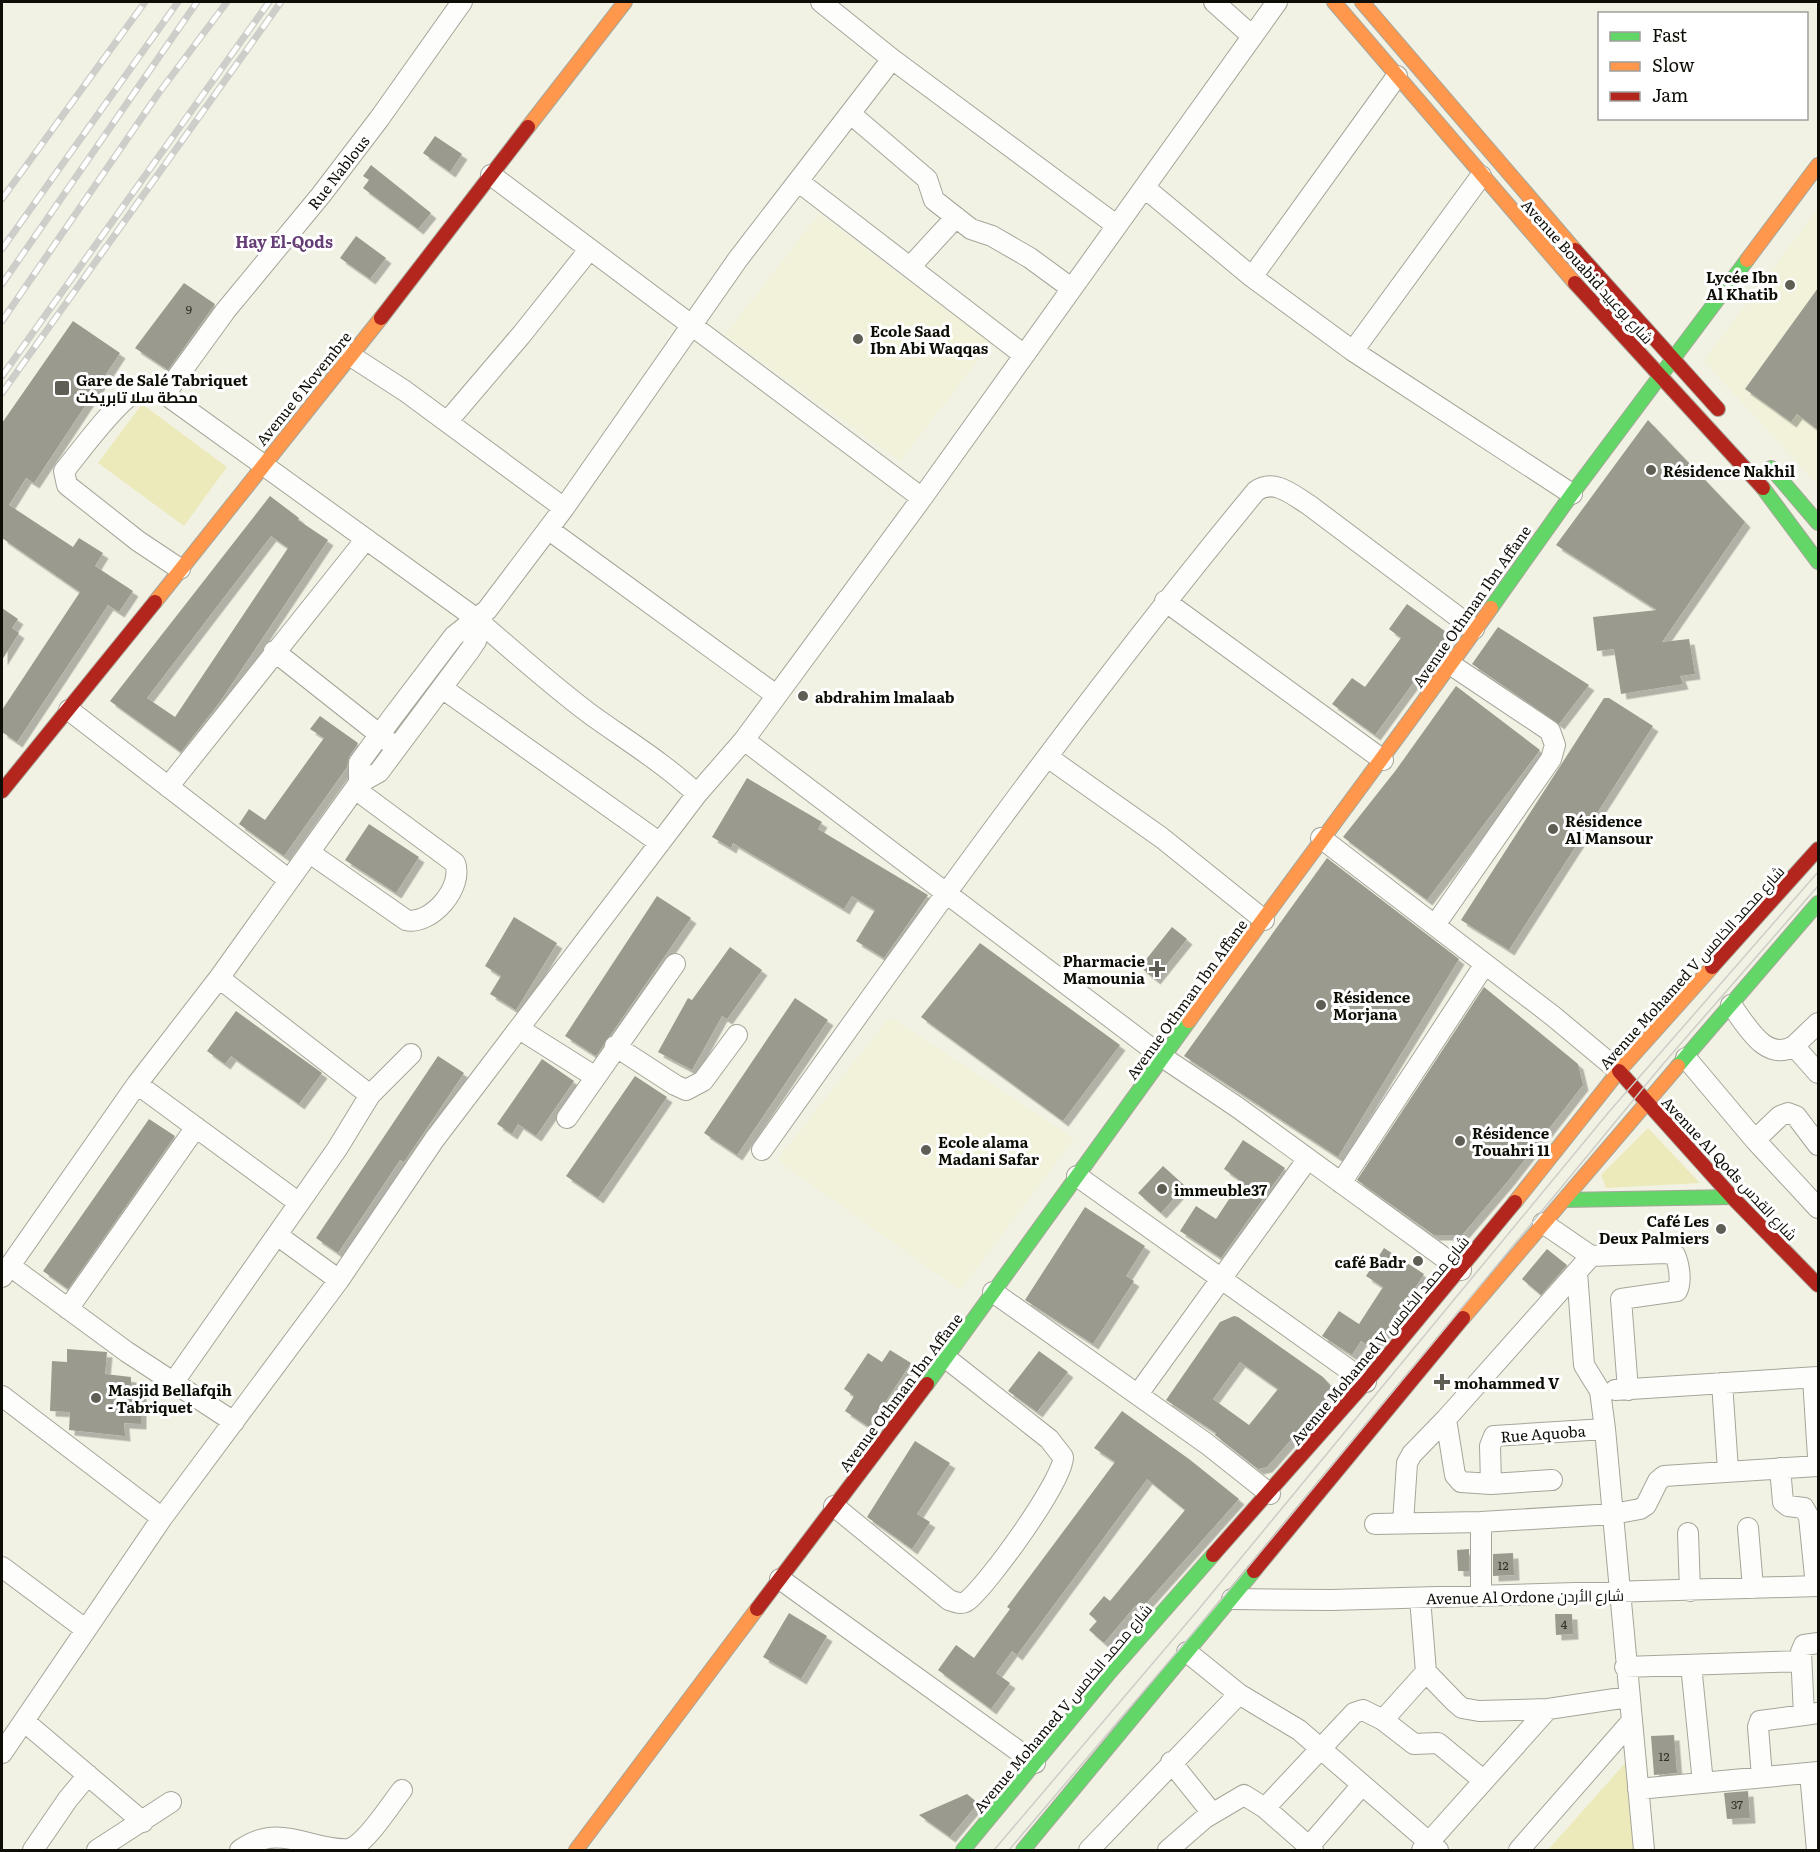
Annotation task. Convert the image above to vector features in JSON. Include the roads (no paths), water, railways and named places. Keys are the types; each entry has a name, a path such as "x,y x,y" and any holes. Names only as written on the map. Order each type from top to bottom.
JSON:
{"street":[{"name":"Rue Nablous","path":"165,394 226,310 321,195 379,119 462,2"},
{"name":"Avenue 6 Novembre","path":"2,791 351,356 625,2"},
{"path":"821,2 892,59 1116,225"},
{"path":"1214,2 1251,35"},
{"path":"2,1753 162,1518 339,1280 434,1140 520,1030 697,794 744,740 922,498 1116,225 1145,188 1251,35 1277,2"},
{"name":"Avenue Bouabid شارع بوعبيد","path":"1334,2 1538,243 1748,470 1779,507 1818,562"},
{"name":"Avenue Bouabid شارع بوعبيد","path":"1362,2 1724,416"},
{"path":"357,786 359,763 380,734 447,644 480,619 564,508 738,259 852,115 892,59"},
{"path":"1252,277 1397,76"},
{"path":"852,115 927,178 934,200 971,229 992,236 1030,258 1071,288"},
{"name":"Avenue Othman Ibn Affane","path":"576,1851 946,1358 1321,838 1383,760 1572,494 1818,165"},
{"path":"491,175 922,498"},
{"path":"1353,351 1481,176"},
{"path":"799,182 1024,355"},
{"path":"1145,188 1252,277 1353,351 1572,494"},
{"path":"910,267 956,217"},
{"path":"447,422 522,334 589,250"},
{"path":"351,356 447,422 564,508"},
{"path":"180,569 138,541 87,502 67,485 63,477 64,471 127,396 147,389 165,394 480,619 590,714 676,774 697,794"},
{"path":"1760,456 1818,523"},
{"path":"762,1150 946,896 1165,601 1261,487 1273,486 1309,504 1474,629"},
{"path":"548,529 776,695"},
{"path":"168,787 274,651 366,539"},
{"path":"1165,601 1383,760"},
{"path":"234,1422 173,1383 68,1309 6,1271 137,1084 219,978 357,786 379,772 476,642 480,619"},
{"path":"274,651 396,748"},
{"path":"1434,925 1551,759 1555,745 1550,731 1450,664"},
{"path":"442,688 660,843"},
{"path":"69,710 289,880"},
{"path":"744,740 946,896 1164,1058 1237,1107 1461,1270"},
{"path":"1049,758 1162,838 1263,920"},
{"path":"310,852 406,920 417,922 427,917 449,893 457,875 455,863 357,786"},
{"path":"1321,838 1553,1016 1619,1071"},
{"name":"Avenue Mohamed V شارع محمد الخامس","path":"963,1851 1110,1672 1270,1494 1461,1270 1619,1071 1818,849"},
{"path":"1023,1851 1543,1223 1818,903"},
{"path":"1803,920 1818,935"},
{"path":"567,1118 615,1046 675,964"},
{"path":"1341,1184 1485,964"},
{"path":"219,978 370,1095"},
{"path":"1731,1005 1767,1048 1780,1051 1794,1046 1818,1023"},
{"path":"520,1030 594,1076"},
{"path":"615,1046 686,1090 703,1081 737,1035"},
{"path":"1794,1046 1818,1073"},
{"path":"173,1383 299,1203 370,1095 411,1054"},
{"path":"1686,1058 1755,1140 1818,1208"},
{"name":"Avenue Al Qods شارع القدس","path":"1619,1071 1732,1197 1816,1276"},
{"path":"137,1084 299,1203"},
{"path":"1755,1140 1780,1116 1788,1113 1796,1116 1818,1143"},
{"path":"68,1309 196,1127"},
{"path":"1138,1394 1307,1160"},
{"path":"1077,1176 1222,1277 1366,1382"},
{"path":"1564,1200 1732,1197"},
{"path":"1543,1223 1591,1256 1665,1252 1671,1253 1677,1259 1680,1286 1677,1291 1621,1299 1628,1390"},
{"path":"277,1235 339,1280"},
{"path":"1403,1523 1408,1459 1591,1256"},
{"path":"1577,1272 1584,1365 1600,1391 1605,1429 1625,1667 1644,1851"},
{"path":"993,1292 1138,1394 1270,1494"},
{"path":"834,1506 949,1600 959,1603 968,1601 989,1578 1054,1481 1063,1457 1049,1439 946,1358"},
{"path":"1600,1391 1816,1378 1818,1457"},
{"path":"1722,1383 1728,1470"},
{"path":"2,1395 162,1518"},
{"path":"1446,1419 1458,1479 1466,1484 1552,1480"},
{"name":"Rue Aquoba","path":"1491,1484 1490,1446 1494,1436 1605,1429"},
{"path":"1375,1524 1480,1522 1613,1514 1640,1509 1646,1505 1658,1481 1665,1476 1728,1470 1818,1466"},
{"path":"1780,1468 1783,1502 1788,1506 1804,1508 1809,1517 1817,1586"},
{"path":"1480,1522 1480,1596"},
{"path":"1748,1528 1753,1588"},
{"path":"1688,1533 1690,1590"},
{"path":"2,1567 85,1629"},
{"path":"780,1579 1035,1763"},
{"name":"Avenue Al Ordone شارع الأردن","path":"1232,1599 1420,1598 1817,1586"},
{"path":"1420,1598 1426,1672 1455,1702 1469,1710 1548,1709 1628,1697"},
{"path":"1762,1777 1758,1727 1760,1721 1811,1714 1802,1661 1804,1646 1818,1643"},
{"path":"1187,1652 1239,1694 1299,1730 1430,1848 1484,1779 1548,1709"},
{"path":"1625,1667 1802,1661"},
{"path":"1691,1665 1703,1783"},
{"path":"1383,1720 1426,1672"},
{"path":"1089,1851 1171,1762 1239,1694"},
{"path":"1265,1808 1358,1710 1368,1711 1383,1720 1414,1744 1438,1743 1484,1779"},
{"path":"25,1722 143,1822"},
{"path":"1519,1851 1631,1722"},
{"path":"1171,1762 1212,1813"},
{"path":"1638,1789 1814,1773 1817,1851"},
{"path":"33,1851 88,1774"},
{"path":"1174,1849 1212,1813 1244,1795 1265,1808 1309,1850 1362,1785"},
{"path":"240,1851 255,1842 274,1839 335,1850 350,1849 362,1840 402,1790"},
{"path":"97,1851 171,1802"}],"tram line":[{"path":"994,1850 1198,1610 1608,1113 1818,872"},
{"path":"1009,1850 1221,1600 1663,1064 1818,886"}],"railway":[{"path":"2,199 145,2"},
{"path":"2,249 178,2"},
{"path":"2,284 197,2"},
{"path":"2,321 158,94 227,2"},
{"path":"2,376 269,2"},
{"path":"2,393 281,2"}],"place":[{"name":"Lycée Ibn Al Khatib","path":"1790,285"},
{"name":"Ecole Saad Ibn Abi Waqqas","path":"858,339"},
{"name":"Gare de Salé Tabriquet محطة سلا تابريكت","path":"62,388"},
{"name":"Résidence Nakhil","path":"1651,470"},
{"name":"abdrahim lmalaab","path":"803,696"},
{"name":"Résidence Al Mansour","path":"1553,829"},
{"name":"Pharmacie Mamounia","path":"1157,969"},
{"name":"Résidence Morjana","path":"1321,1005"},
{"name":"Résidence Touahri 11","path":"1460,1141"},
{"name":"Ecole alama Madani Safar","path":"926,1150"},
{"name":"immeuble37","path":"1162,1189"},
{"name":"Café Les Deux Palmiers","path":"1721,1229"},
{"name":"café Badr","path":"1418,1261"},
{"name":"mohammed V","path":"1442,1382"},
{"name":"Masjid Bellafqih - Tabriquet","path":"96,1398"}],"district":[{"name":"Hay El-Qods","path":"284,241"}]}
